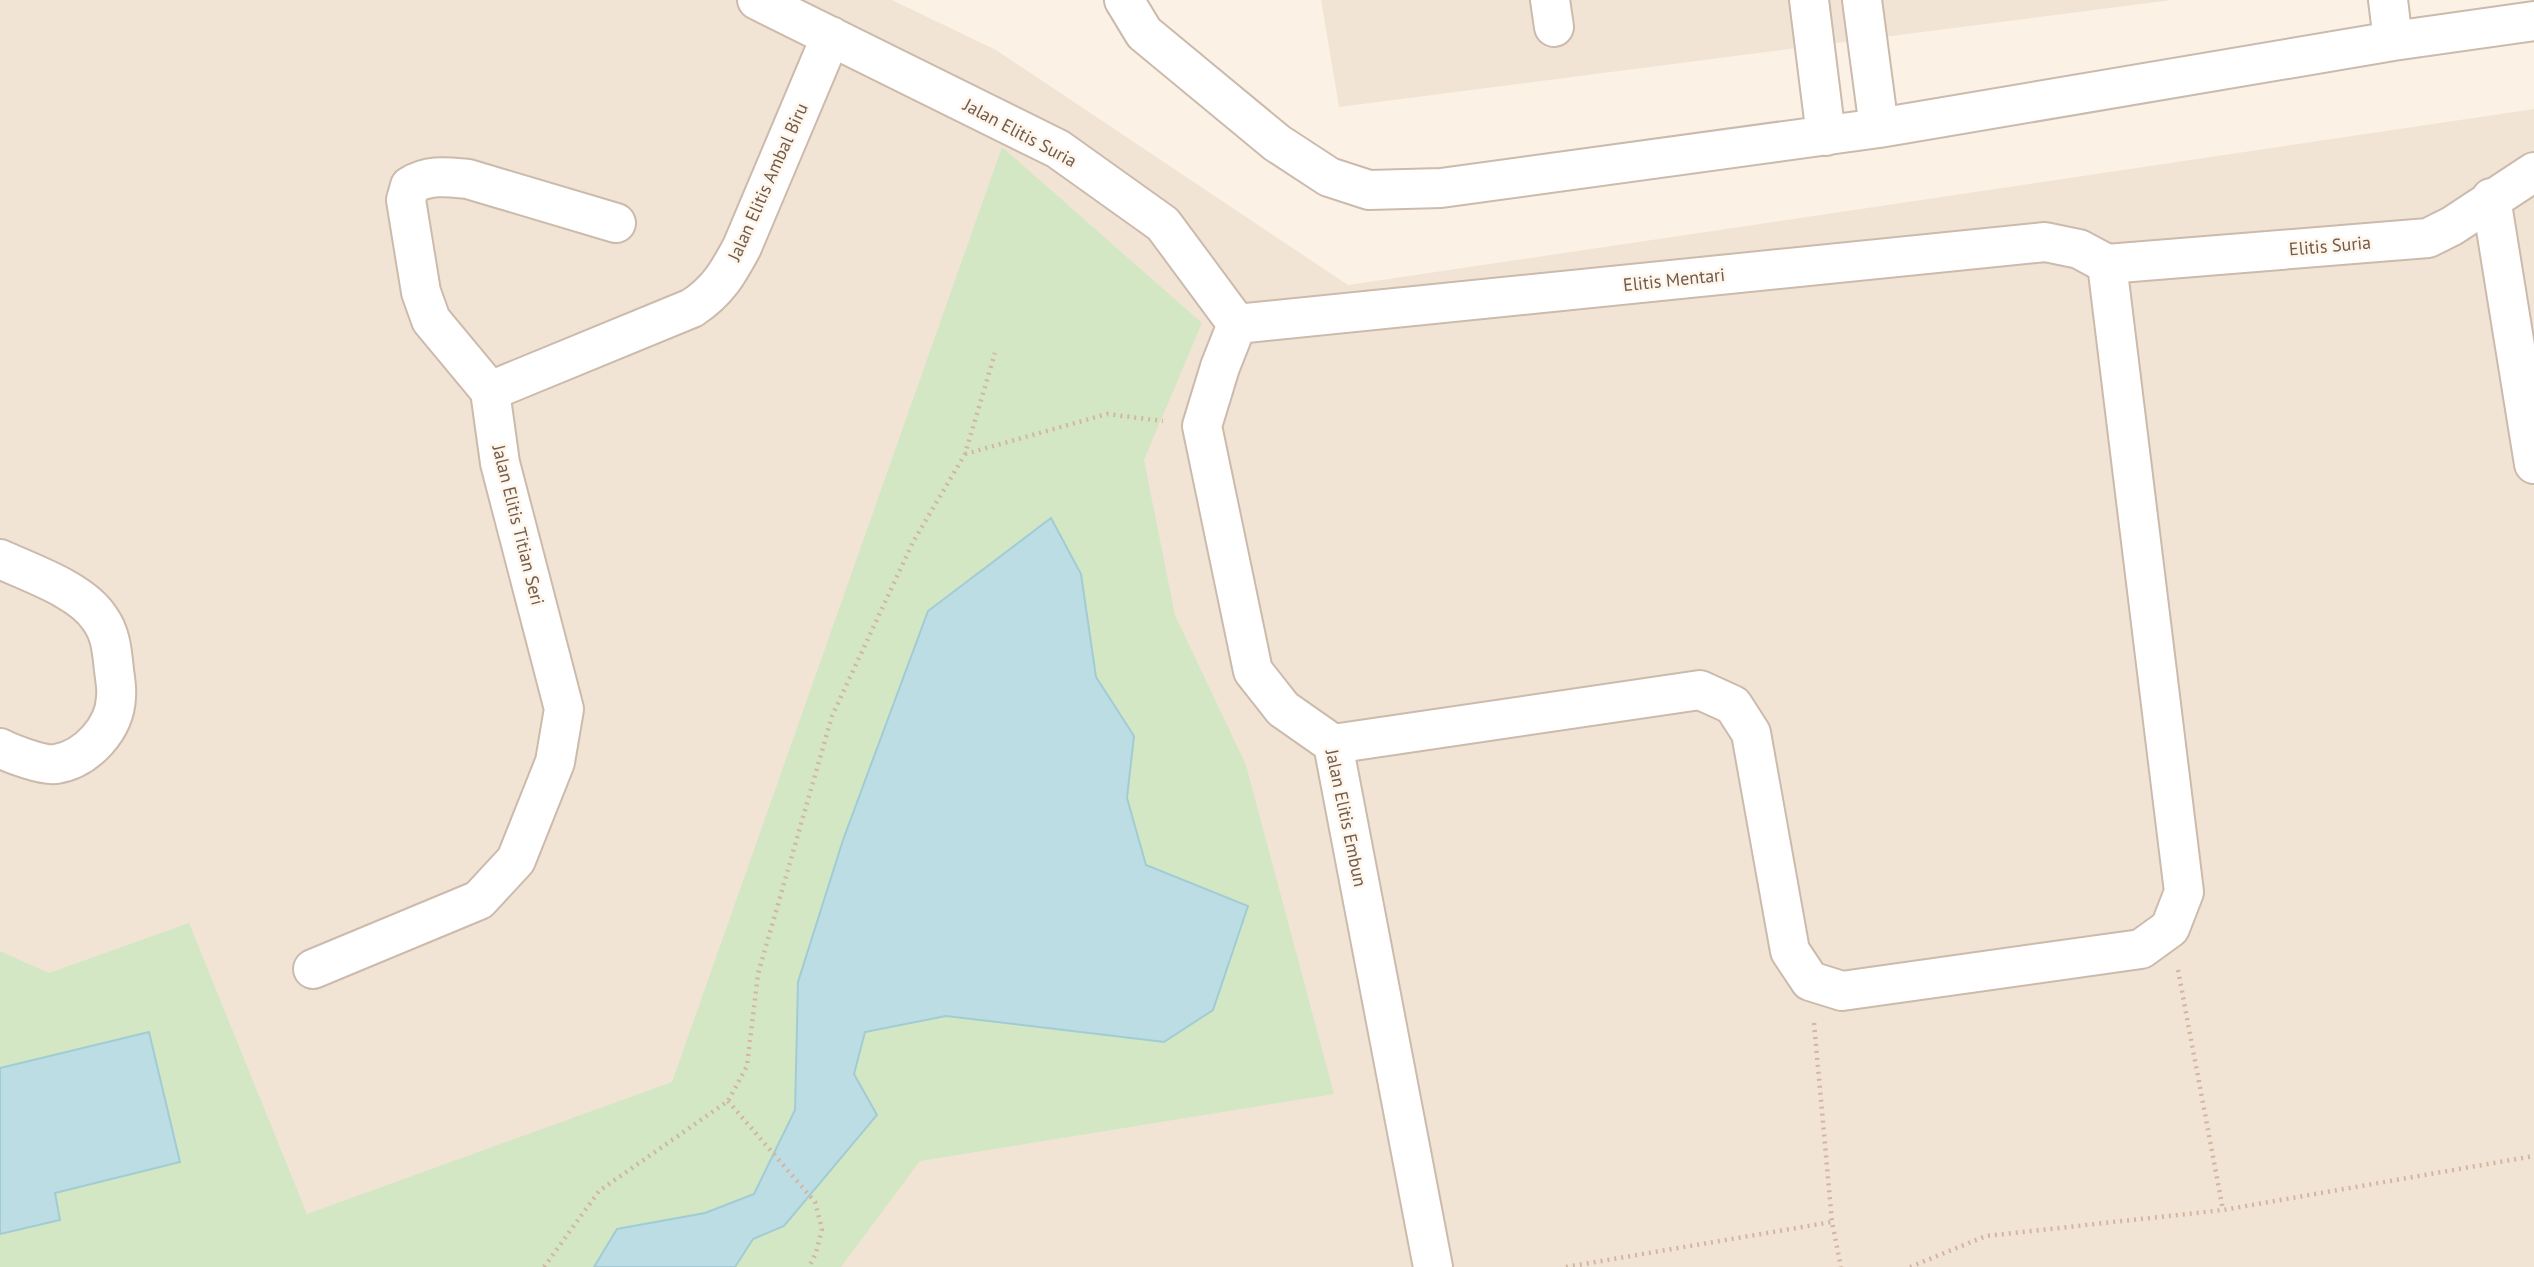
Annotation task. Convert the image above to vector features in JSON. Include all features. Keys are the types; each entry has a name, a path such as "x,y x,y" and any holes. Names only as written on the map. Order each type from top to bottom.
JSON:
{"street":[{"name":"Jalan Elitis Suria","path":"757,0 1058,149 1163,224 1237,324"},
{"path":"1124,0 1144,33 1277,144 1329,177 1369,190 1441,188 1826,136 2393,41 2534,21"},
{"path":"1809,0 1826,136"},
{"path":"1862,0 1880,128"},
{"path":"2388,0 2393,41"},
{"name":"Jalan Elitis Ambal Biru","path":"490,391 692,308 710,296 727,275 742,247 831,36"},
{"name":"Elitis Suria","path":"2107,264 2428,238 2452,226 2534,172"},
{"path":"490,391 431,320 421,292 408,214 406,200 410,186 423,178 444,176 468,179 616,223"},
{"path":"2491,198 2534,464"},
{"name":"Elitis Mentari","path":"1237,324 2045,242 2080,249 2107,264"},
{"path":"1334,744 1700,690 1733,705 1751,733 1790,951 1810,981 1842,991 2141,949 2170,928 2183,892 2107,264"},
{"name":"Jalan Elitis Embun","path":"1237,324 1220,367 1202,426 1253,671 1283,709 1334,744 1433,1267"},
{"name":"Jalan Elitis Titian Seri","path":"313,968 479,900 516,860 555,762 564,709 500,463 490,391"},
{"path":"0,559 79,597 100,618 111,643 117,698 109,723 93,746 76,758 54,765 11,754 0,748"}],"path":[{"path":"544,1267 600,1191 728,1101 747,1066 758,974 832,716 913,542 965,454 995,354"},
{"path":"965,454 1107,414 1202,426"},
{"path":"2170,928 2223,1210"},
{"path":"1810,981 1832,1222 1841,1267"},
{"path":"728,1101 815,1202 822,1229 816,1253 808,1267"},
{"path":"1910,1267 1986,1236 2223,1210 2534,1156"},
{"path":"1566,1267 1832,1222"}],"shaded area":[{"path":"0,0 892,0 996,50 1348,285 2534,109 2534,1267 0,1267"},
{"path":"1321,0 2172,0 1339,107"}],"green space":[{"path":"1002,147 1202,323 1144,460 1175,615 1246,765 1334,1094 920,1161 841,1267 0,1267 0,951 49,973 189,923 307,1214 672,1082"}],"water":[{"path":"1051,518 1081,574 1096,677 1134,736 1127,798 1146,865 1248,906 1213,1010 1164,1042 946,1016 865,1032 854,1074 877,1115 784,1226 753,1239 735,1267 594,1267 617,1229 705,1213 754,1194 795,1110 798,982 843,840 928,611"},
{"path":"149,1032 180,1162 55,1193 60,1220 0,1234 0,1068"}]}
